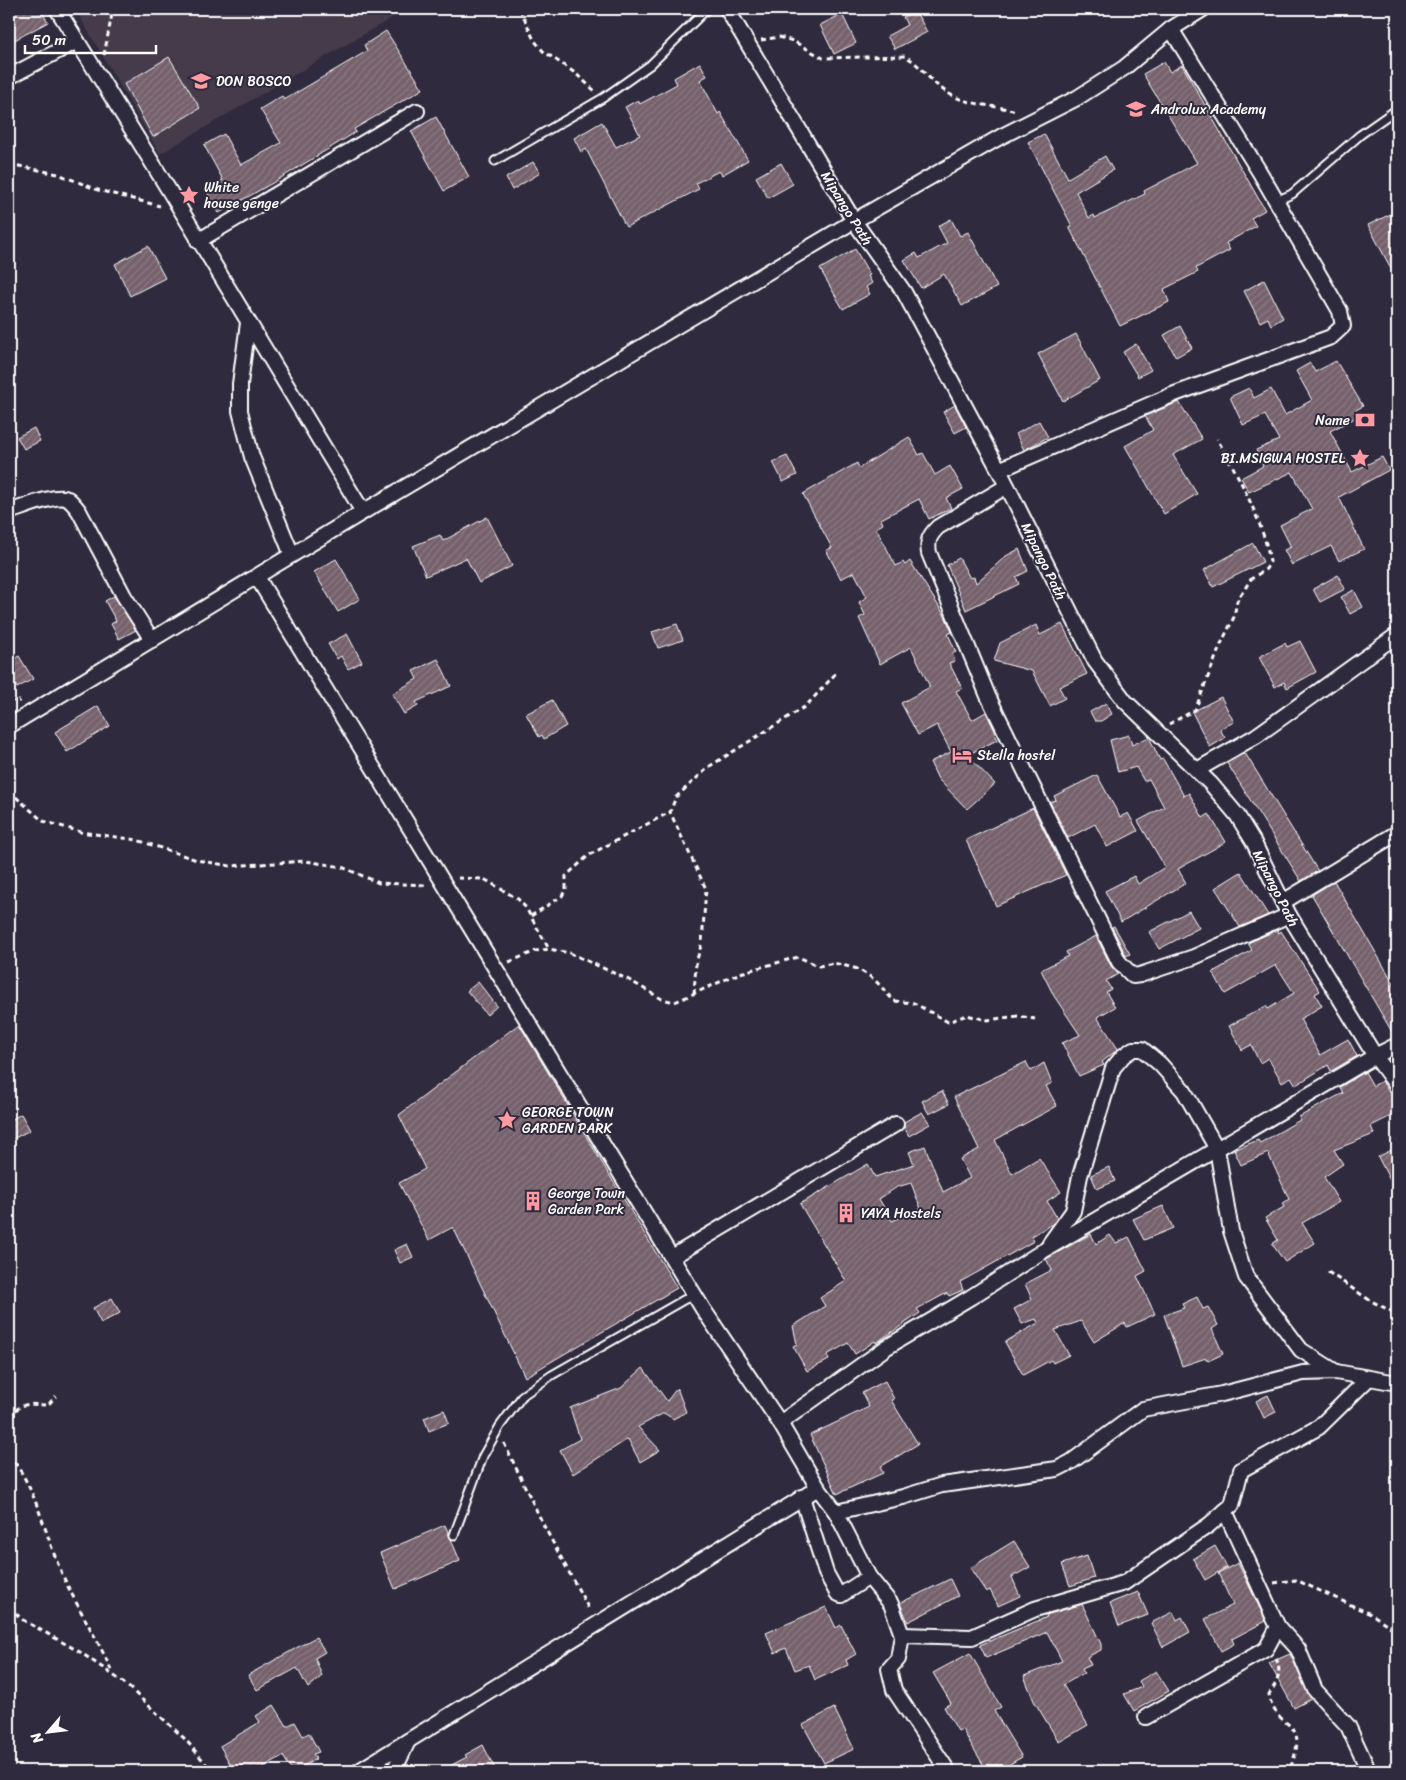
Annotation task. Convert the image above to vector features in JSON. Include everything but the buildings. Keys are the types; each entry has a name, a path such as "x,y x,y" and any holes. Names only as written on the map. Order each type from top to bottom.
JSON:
{"street":[{"path":"57,9 363,512"},
{"name":"Mipango Path","path":"727,9 854,221 904,292 999,470 1095,661 1124,701 1197,770 1238,815 1286,909 1375,1056 1397,1086"},
{"path":"9,726 363,512 854,221 1032,121 1077,98 1124,68 1171,29 1203,9"},
{"path":"999,470 1172,395 1331,337 1339,332 1343,326 1340,311 1276,201 1171,29"},
{"path":"9,77 77,41"},
{"path":"198,241 418,111"},
{"path":"248,322 240,384 240,411 252,457 292,555"},
{"path":"1007,486 938,527 930,535 927,542 929,553 988,696 1125,971 1133,976 1140,975 1194,958 1286,909 1397,833"},
{"path":"9,512 60,497 71,501 79,511 124,596 152,640"},
{"path":"257,577 694,1294 780,1423 818,1488 836,1512 869,1576 891,1604 902,1635 898,1659 889,1669 894,1690 948,1771"},
{"path":"1197,770 1256,736 1397,635"},
{"path":"780,1423 887,1347 1043,1251 1375,1056 1397,1045"},
{"path":"1043,1251 1060,1231 1073,1211 1080,1176 1113,1068 1123,1056 1133,1049 1142,1049 1160,1064 1184,1090 1217,1149 1231,1230 1246,1277 1301,1350 1336,1372"},
{"path":"672,1257 896,1124"},
{"path":"836,1512 903,1497 942,1485 1057,1469 1070,1462 1142,1409 1222,1394 1304,1373 1336,1372 1397,1383"},
{"path":"902,1635 972,1637 1035,1609 1124,1583 1209,1526 1232,1505 1241,1470 1319,1426 1368,1379"},
{"path":"360,1771 818,1488"},
{"path":"802,1497 826,1572 837,1593 840,1595 869,1576"},
{"path":"1225,1511 1278,1627 1298,1649 1314,1690 1348,1726 1366,1765 1364,1771"},
{"path":"1146,1717 1266,1649 1278,1627"},
{"path":"394,1771 408,1741"}],"lane":[{"path":"495,161 603,98 650,65 707,9"},
{"path":"1276,201 1292,194 1311,180 1360,135 1397,109"},
{"path":"454,1535 484,1456 500,1426 523,1395 552,1374 694,1294"}],"path":[{"path":"100,77 113,9"},
{"path":"520,9 534,40 543,52 575,73 603,98"},
{"path":"749,45 766,38 779,37 793,41 824,58 904,56 915,62 942,90 958,98 1015,111 1032,121"},
{"path":"9,164 58,174 98,190 131,200 180,210"},
{"path":"1156,731 1195,710 1220,644 1234,617 1237,601 1251,579 1266,569 1270,562 1263,533 1231,462 1217,439"},
{"path":"531,916 562,896 566,889 566,876 588,855 670,812 676,797 698,775 806,706 838,671"},
{"path":"9,791 43,821 81,832 137,840 197,860 230,866 306,861 342,867 379,883 421,884 450,891"},
{"path":"670,812 706,889 702,942 696,963 694,994"},
{"path":"442,878 484,879 518,900 531,916 549,949"},
{"path":"496,968 536,951 549,949 570,952 602,966 669,1002 675,1002 740,973 798,957 818,966 834,963 858,968 874,979 894,1001 914,1003 948,1022 967,1015 987,1020 1018,1016 1034,1019"},
{"path":"1328,1272 1371,1300 1397,1314"},
{"path":"9,1417 18,1407 25,1403 48,1405 56,1396"},
{"path":"500,1426 501,1438 544,1526 598,1625"},
{"path":"9,1454 27,1480 63,1577 102,1648 112,1673"},
{"path":"1258,1586 1296,1580 1373,1615 1397,1631"},
{"path":"9,1607 23,1620 80,1652 112,1673 185,1739 212,1771"},
{"path":"1277,1651 1276,1656 1280,1672 1276,1684 1269,1694 1274,1708 1297,1733 1296,1755 1289,1771"}],"shaded area":[{"name":"DON BOSCO","path":"75,9 407,9 160,154"}],"place":[{"name":"DON BOSCO","path":"201,81"},
{"name":"Androlux Academy","path":"1136,109"},
{"name":"White house genge","path":"189,195"},
{"name":"Name","path":"1365,420"},
{"name":"BI.MSIGWA HOSTEL","path":"1360,458"},
{"name":"Stella hostel","path":"962,755"},
{"name":"GEORGE TOWN GARDEN PARK","path":"507,1120"},
{"name":"George Town Garden Park","path":"533,1201"},
{"name":"YAYA Hostels","path":"846,1213"}]}
